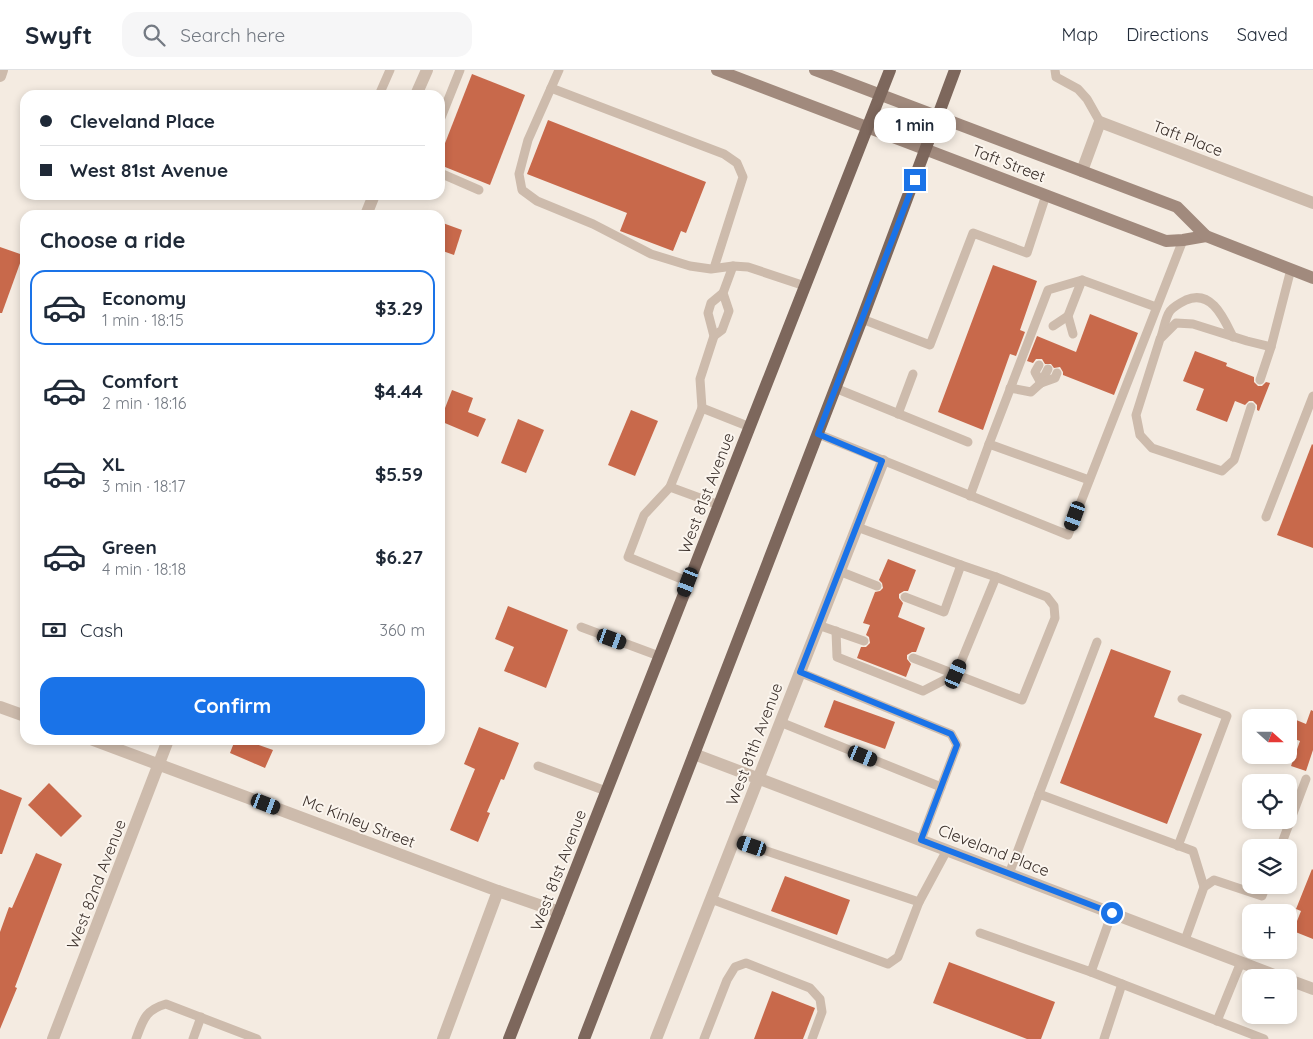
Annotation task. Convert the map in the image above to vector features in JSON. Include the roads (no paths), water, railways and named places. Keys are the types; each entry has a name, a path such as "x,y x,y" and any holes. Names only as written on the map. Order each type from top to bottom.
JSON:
{"main road":[{"name":"Taft Street","path":"718,70 1166,241 1206,236"},
{"name":"Taft Street","path":"815,70 1177,207 1206,236 1313,278"},
{"name":"West 81st Avenue","path":"509,1039 890,70"},
{"path":"584,1039 818,434 956,70"}],"street":[{"path":"0,76 2,70"},
{"path":"418,90 427,70"},
{"path":"1082,171 1100,122"},
{"name":"Taft Place","path":"1100,122 1313,202"},
{"name":"West 81th Avenue","path":"656,1039 882,461"},
{"path":"0,707 20,714"},
{"name":"Mc Kinley Street","path":"107,745 559,912"},
{"name":"West 82nd Avenue","path":"53,1039 166,745"},
{"name":"Cleveland Place","path":"694,754 1259,969"},
{"path":"443,1039 498,891"},
{"path":"1297,983 1313,989"}],"lane":[{"path":"381,90 390,70"},
{"path":"445,108 460,70"},
{"path":"559,70 528,140 519,174 522,190 537,201 593,224 651,254 690,266 714,268 748,267 805,286"},
{"path":"1055,70 1056,77 1078,89 1087,99 1100,122"},
{"path":"549,91 724,154 737,163 743,177 714,268"},
{"path":"445,175 479,190"},
{"path":"862,319 930,345 973,233 1027,253 1046,195"},
{"path":"818,434 1068,535 1183,240"},
{"path":"688,582 628,558 644,515 670,487 702,408 700,379 714,336 708,314 711,303 723,293 733,266"},
{"path":"1260,380 1291,269"},
{"path":"970,496 1048,290 1082,280 1156,307"},
{"path":"1063,330 1082,280"},
{"path":"714,336 722,330 729,312 723,293"},
{"path":"1233,337 1221,313 1214,304 1203,299 1191,298 1178,304 1169,312 1136,415 1140,434 1152,448 1222,471 1234,460 1251,407"},
{"path":"1053,326 1068,316"},
{"path":"1068,316 1073,334"},
{"path":"1160,340 1176,323 1193,324 1233,337 1271,346"},
{"path":"1038,364 1036,372 1041,383"},
{"path":"1010,388 1031,392 1041,383 1048,369"},
{"path":"1041,383 1055,378 1057,372"},
{"path":"898,414 913,374"},
{"path":"835,388 968,442"},
{"path":"1266,518 1313,396"},
{"path":"702,408 750,427"},
{"path":"989,444 1088,480"},
{"path":"670,487 719,505"},
{"path":"857,526 1047,596 1054,606 1055,618 1022,700 913,658"},
{"path":"905,597 944,612 961,565"},
{"path":"839,572 877,586"},
{"path":"836,631 837,657 923,691 956,674 996,577"},
{"path":"818,625 864,641"},
{"path":"581,627 659,656"},
{"path":"1009,874 1097,642"},
{"path":"800,672 951,734 957,745 921,840"},
{"path":"1178,846 1227,716 1182,699"},
{"path":"780,722 941,787"},
{"path":"538,766 606,791"},
{"path":"1283,839 1306,779"},
{"path":"1039,794 1193,851 1204,887"},
{"path":"734,840 919,902"},
{"path":"711,899 888,964 898,957 919,902 947,850"},
{"path":"1185,940 1204,887 1214,880 1242,889"},
{"path":"1091,972 1112,913"},
{"path":"980,934 1091,972 1264,1039"},
{"path":"1218,1021 1241,962"},
{"path":"704,1039 727,980 735,967 746,963 810,988 820,999 822,1012 812,1039"},
{"path":"1104,1039 1122,984"},
{"path":"136,1039 146,1015 158,1006 166,1004 257,1039"},
{"path":"193,1039 201,1017"}]}
